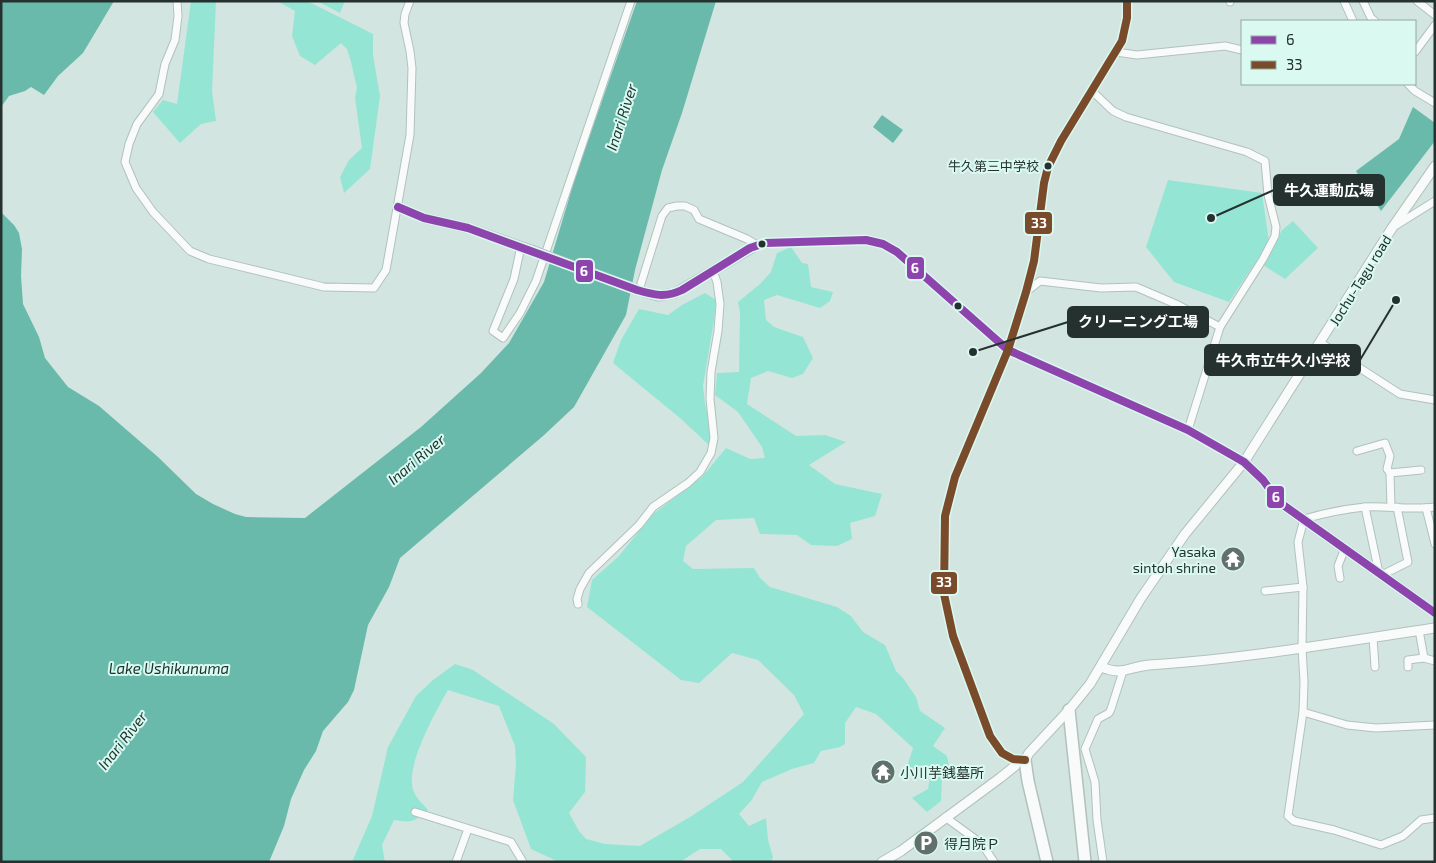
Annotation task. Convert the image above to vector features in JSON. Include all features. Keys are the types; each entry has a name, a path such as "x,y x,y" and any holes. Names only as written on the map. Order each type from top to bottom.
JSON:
{"highway":[{"path":"1069,710 1085,862"},
{"path":"1021,760 1028,781 1047,862"}],"street":[{"path":"176,1 178,16 175,40 171,54 165,64 159,94 137,124 129,144 125,162 136,188 153,212 190,251 209,259 324,286 374,288 386,270 410,135 412,68 404,22 410,1"},
{"path":"521,246 514,279 493,331 503,338 520,313 536,281 631,1"},
{"path":"1021,760 1002,753 990,736 953,636 944,594 945,516 955,477 1008,350 1026,292 1034,261 1041,201 1048,167 1061,141 1116,52 1124,30 1127,1"},
{"path":"1344,1 1350,20"},
{"path":"1362,1 1374,20"},
{"path":"1417,1 1435,15"},
{"path":"1416,51 1435,25"},
{"path":"1116,52 1137,55 1225,46 1241,50"},
{"path":"1409,85 1415,91 1435,103"},
{"path":"1092,91 1113,110 1126,117 1248,152 1265,162 1268,194 1276,227 1275,236 1263,259 1220,327 1188,430"},
{"name":"Jochu-Tagu road","path":"882,862 901,851 1015,766 1069,710 1101,667 1141,598 1185,534 1244,462 1392,228 1435,166"},
{"path":"1392,228 1435,201"},
{"path":"638,290 662,216 668,208 685,206 694,210 699,218 757,245"},
{"path":"398,207 424,218 468,228 521,246 658,296 675,293 757,245 859,240 883,244 897,252 1008,350 1188,430 1244,462 1263,480 1280,502 1435,613"},
{"path":"578,604 577,599 580,589 589,572 653,508 700,472 711,453 714,438 710,399 711,372 720,304 717,282 713,271"},
{"path":"1026,292 1040,281 1102,288 1136,287 1178,305 1220,327"},
{"path":"1321,343 1400,394 1435,400"},
{"path":"1357,451 1386,444 1390,456 1388,469 1390,472 1394,507 1408,562 1380,574"},
{"path":"1390,472 1421,470"},
{"path":"1304,519 1338,510 1365,507 1417,509 1435,507"},
{"path":"1365,507 1380,574"},
{"path":"1426,508 1435,544"},
{"path":"1304,519 1298,542 1303,587 1303,712 1288,816 1294,821 1334,830 1381,845 1403,836 1421,820 1435,818"},
{"path":"1340,578 1338,566 1345,548"},
{"path":"1266,591 1303,587"},
{"path":"1101,667 1114,672 1123,671 1138,666 1302,648 1435,628"},
{"path":"1419,630 1424,658"},
{"path":"1373,637 1375,667"},
{"path":"1408,667 1408,660 1424,658 1435,661"},
{"path":"1103,862 1097,820 1095,782 1085,748 1098,719 1111,709 1123,671"},
{"path":"1303,712 1347,725 1376,728 1435,725"},
{"path":"415,812 511,842 523,862"},
{"path":"945,817 982,844 994,862"},
{"path":"456,862 468,829"}],"shaded area":[{"path":"191,1 216,1 212,91 216,121 201,124 180,143 153,112 163,100 177,104"},
{"path":"277,1 307,1 373,34 373,55 380,96 370,169 344,193 340,177 349,160 362,148 355,98 357,88 347,49 341,43 315,65 300,56 292,36 295,11"},
{"path":"317,1 345,1 340,13"},
{"path":"1168,180 1262,193 1269,242 1229,302 1174,282 1146,247"},
{"path":"1293,221 1318,248 1285,279 1263,265 1282,230"},
{"path":"791,247 802,263 808,264 811,287 833,292 830,301 820,308 777,295 764,300 766,320 774,327 803,337 813,358 803,374 792,378 768,371 751,378 747,404 796,436 825,435 846,442 809,465 835,484 882,494 875,516 850,523 852,539 837,546 811,545 797,535 760,534 754,518 716,520 686,546 683,561 693,569 754,568 760,578 770,587 837,607 851,616 863,632 885,645 896,671 916,697 920,711 945,728 933,746 947,756 951,775 942,779 941,801 927,812 912,798 928,789 931,771 924,765 913,772 906,770 913,748 876,714 856,707 845,723 845,744 821,751 814,763 792,769 762,782 751,801 739,814 749,826 766,818 768,840 773,857 771,862 734,862 721,849 700,849 680,862 559,862 531,849 513,800 516,764 515,746 499,706 448,690 422,740 413,769 412,782 414,792 428,810 412,821 394,820 382,845 385,862 352,862 372,816 388,747 416,696 433,680 455,664 473,670 554,724 586,757 585,792 569,813 586,839 605,844 640,846 690,817 743,782 804,714 794,695 758,660 732,653 699,683 681,680 587,607 592,580 619,556 653,514 702,477 726,448 750,459 765,458 762,447 738,412 715,395 717,373 739,372 740,313 738,302 771,272 777,253"},
{"path":"705,293 716,300 703,386 710,425 710,446 680,418 613,363 621,340 639,309 668,315"}],"water":[{"path":"1,1 114,1 83,53 58,76 44,95 31,87 9,96 1,107"},
{"name":"Lake Ushikunuma","path":"637,1 716,1 682,113 662,170 635,270 626,315 574,407 543,436 400,558 389,587 368,625 354,690 348,702 323,731 316,751 304,770 291,799 284,826 269,862 1,862 1,212 19,233 22,249 23,304 39,337 45,358 68,387 99,406 158,457 196,494 213,504 246,517 305,518 421,427 481,373 509,343 544,282 576,175"},
{"path":"1413,107 1435,123 1435,141 1381,211 1356,171 1399,139"},
{"path":"882,115 903,130 893,143 873,127"}],"transit line":[{"name":"33","path":"1025,760 1013,759 1002,753 990,736 953,636 944,594 945,516 955,477 1008,350 1026,292 1034,261 1044,183 1048,167 1061,141 1122,41 1127,18 1127,1"},
{"name":"6","path":"398,207 424,218 468,228 637,290 660,295 682,290 750,248 765,243 866,240 883,244 897,252 1008,350 1188,430 1244,462 1263,480 1279,502 1435,613"}],"place":[{"name":"牛久第三中学校","path":"1048,166"},
{"name":"牛久運動広場","path":"1211,218"},
{"name":"牛久市立牛久小学校","path":"1396,300"},
{"name":"クリーニング工場","path":"973,352"},
{"name":"Yasaka sintoh shrine","path":"1233,559"},
{"name":"小川芋銭墓所","path":"883,772"},
{"name":"得月院Ｐ","path":"926,843"}],"water label":[{"name":"Inari River","path":"621,117"},
{"name":"Inari River","path":"416,459"},
{"name":"Inari River","path":"122,740"}]}
